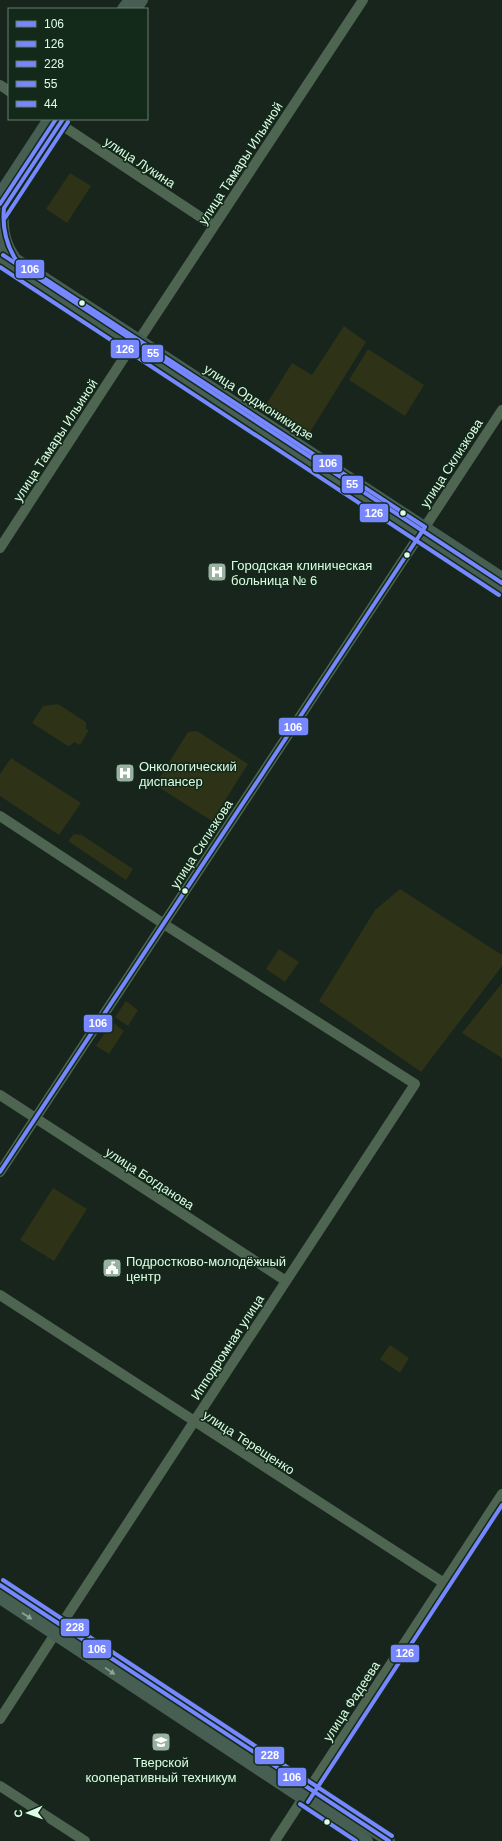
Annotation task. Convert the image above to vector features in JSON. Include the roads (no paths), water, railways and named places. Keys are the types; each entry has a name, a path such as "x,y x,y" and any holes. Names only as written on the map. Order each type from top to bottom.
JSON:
{"main road":[{"path":"0,194 56,120"},
{"path":"9,264 10,249 5,237 2,212 56,120"},
{"name":"улица Орджоникидзе","path":"0,249 9,264"},
{"name":"улица Орджоникидзе","path":"0,260 9,264 135,343 422,532 502,590"},
{"name":"улица Орджоникидзе","path":"422,532 502,578"},
{"path":"0,1585 58,1630 306,1794 389,1841"},
{"path":"0,1598 58,1630"},
{"path":"306,1794 367,1841"}],"street":[{"name":"улица Тамары Ильиной","path":"1,545 363,0"},
{"name":"улица Лукина","path":"56,120 214,226"},
{"name":"улица Склизкова","path":"0,1172 502,410"},
{"path":"0,816 164,924"},
{"name":"Ипподромная улица","path":"0,1719 415,1084 164,924"},
{"name":"улица Богданова","path":"0,1095 286,1281"},
{"name":"улица Терещенко","path":"0,1295 444,1583"},
{"name":"улица Фадеева","path":"275,1841 502,1494"},
{"path":"0,1786 78,1839"}],"place":[{"name":"Городская клиническая больница № 6","path":"217,572"},
{"name":"Онкологический диспансер","path":"125,773"},
{"name":"Подростково-молодёжный центр","path":"112,1268"},
{"name":"Тверской кооперативный техникум","path":"161,1742"}]}
